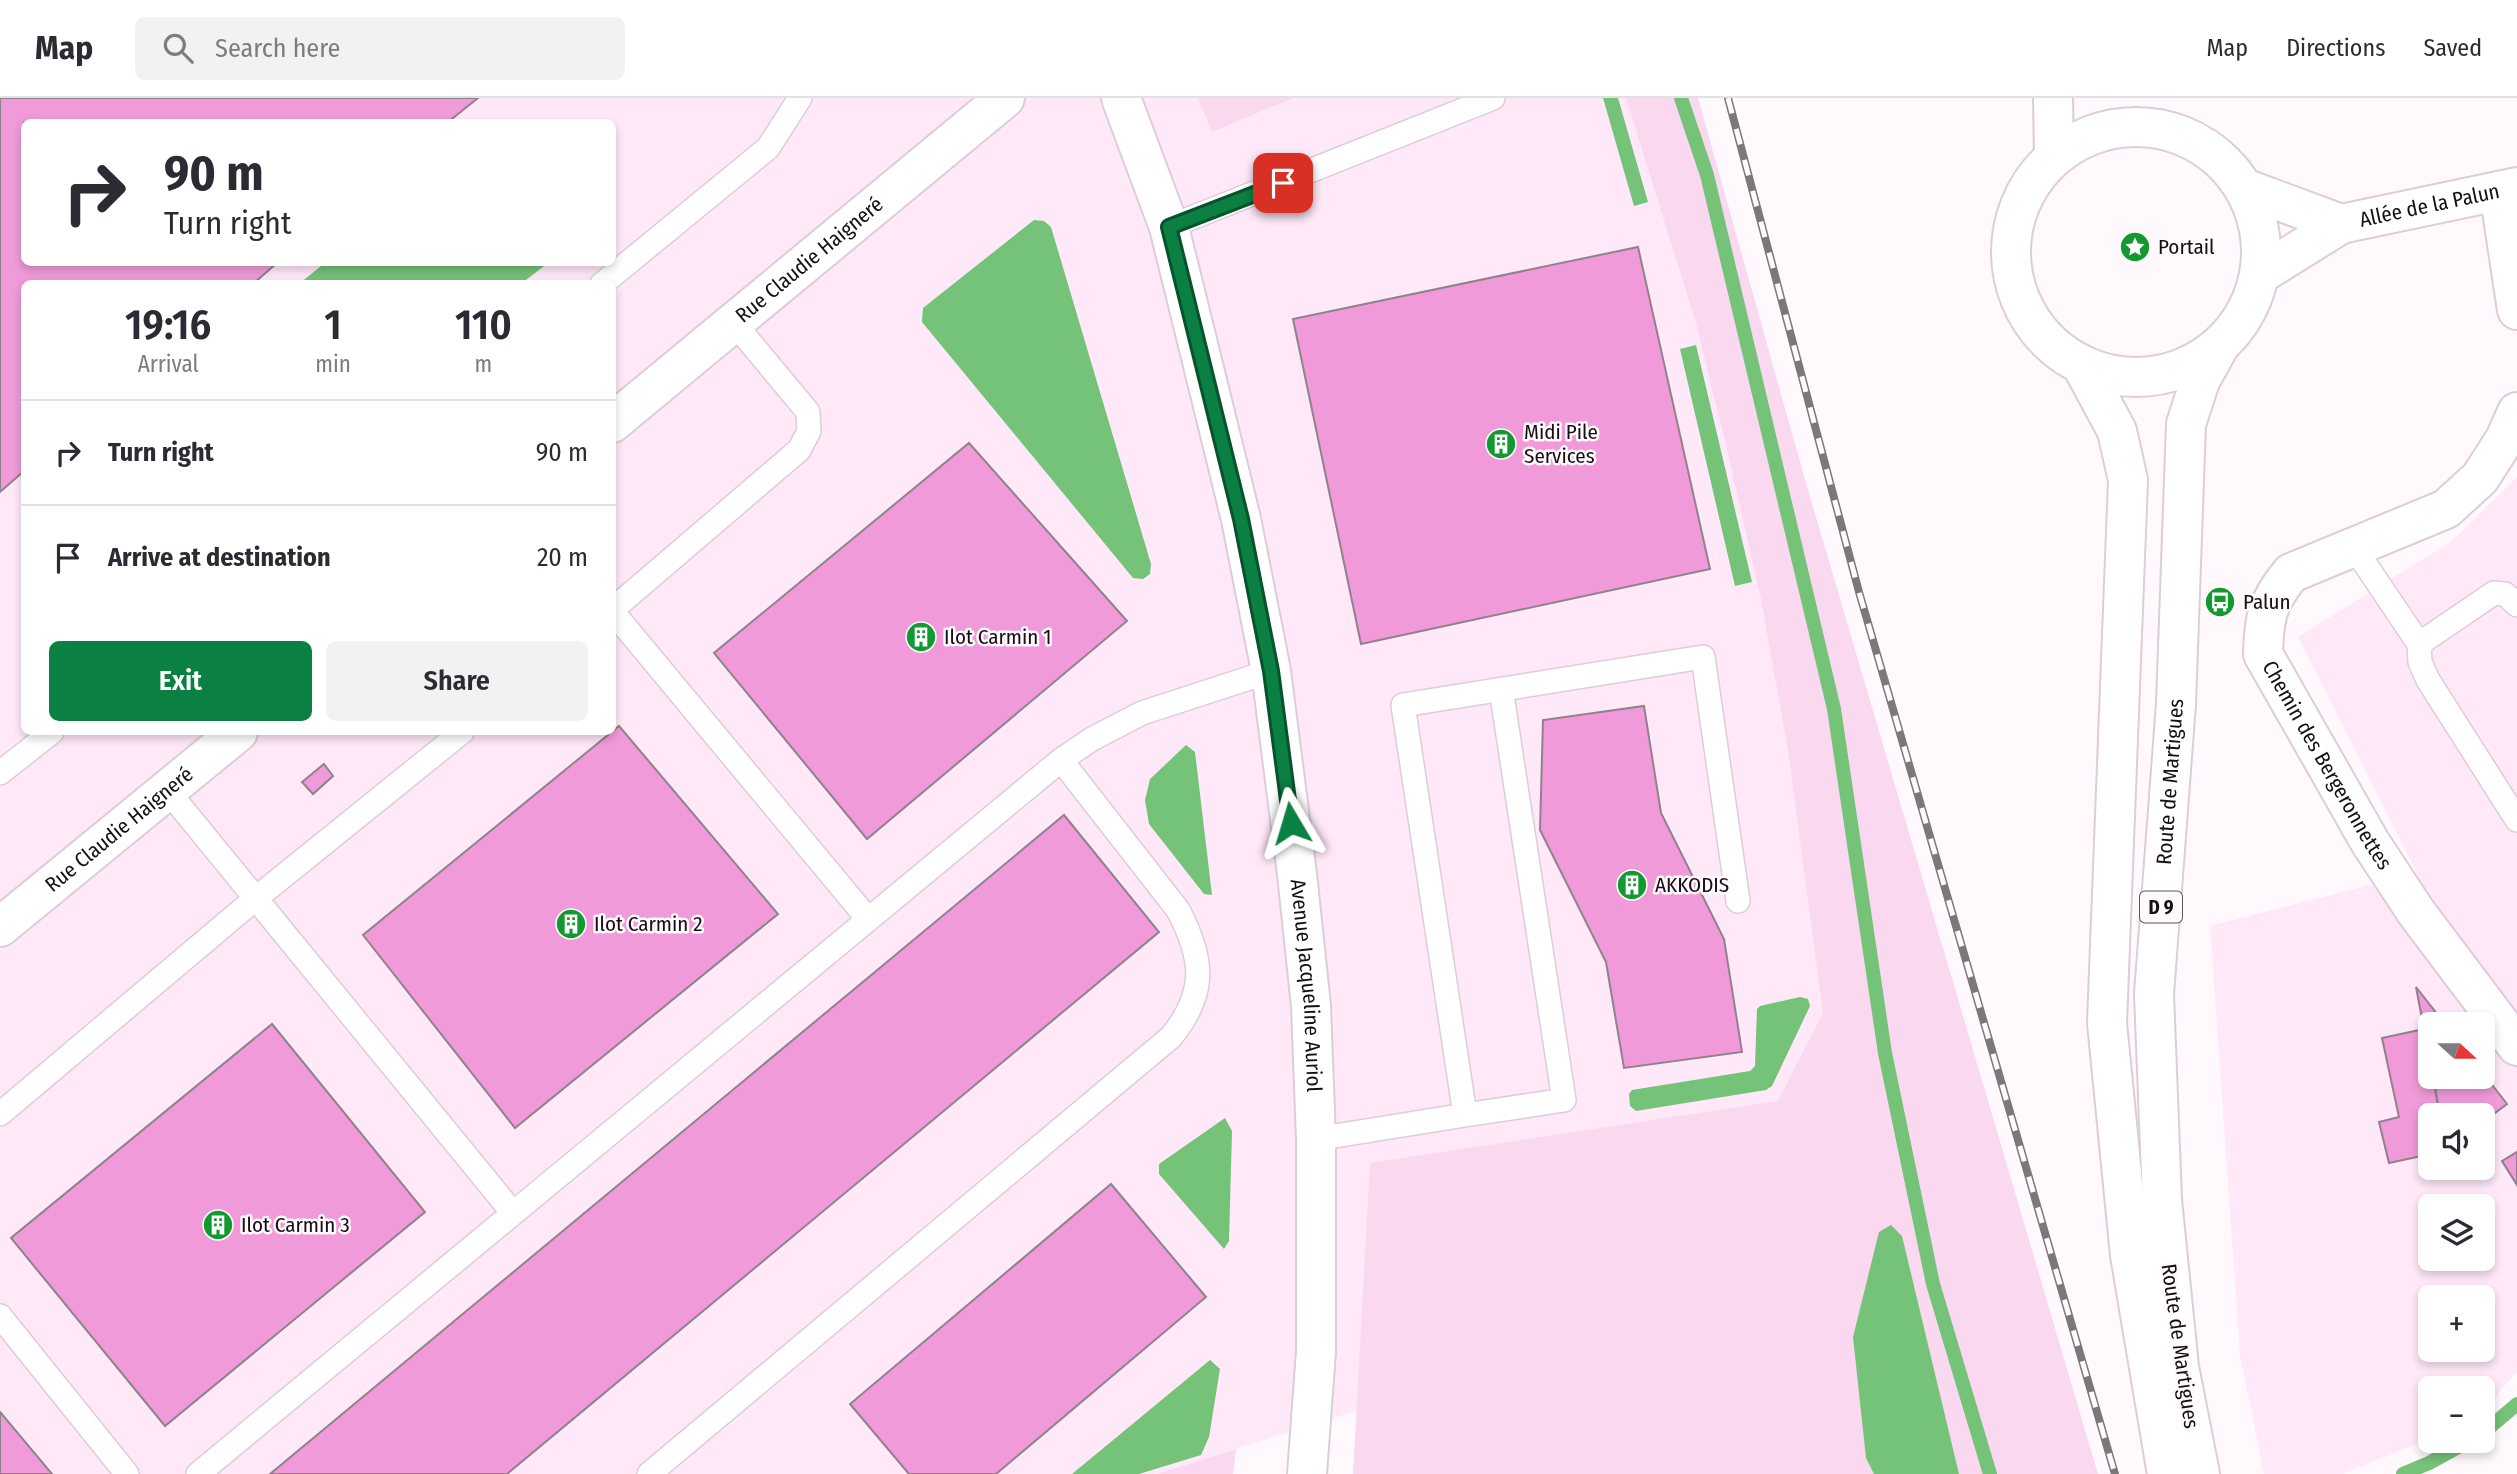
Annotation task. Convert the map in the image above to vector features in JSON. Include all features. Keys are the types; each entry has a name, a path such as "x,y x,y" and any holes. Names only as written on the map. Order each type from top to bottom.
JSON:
{"street":[{"name":"Rue Claudie Haigneré","path":"616,420 1005,98"},
{"name":"Avenue Jacqueline Auriol","path":"1121,98 1169,227 1241,519 1271,671 1311,1006 1316,1139 1315,1351 1307,1474"},
{"path":"2053,98 2054,157"},
{"path":"2139,98 2161,129"},
{"path":"2125,127 2161,129 2200,144 2224,163 2244,188 2258,224 2261,254 2259,275 2246,313 2220,345 2188,367 2162,375 2130,378 2099,372 2067,358 2040,334 2017,293 2011,252 2017,213 2032,183 2054,157 2072,144 2096,133 2125,127"},
{"name":"Allée de la Palun","path":"2244,188 2341,224"},
{"path":"2508,189 2517,310"},
{"name":"Allée de la Palun","path":"2259,275 2341,224 2508,189"},
{"name":"Route de Martigues","path":"2200,1474 2179,1367 2162,1200 2154,994 2171,765 2186,424 2200,380 2220,345"},
{"name":"Route de Martigues","path":"2081,364 2117,430 2128,480 2107,1023 2130,1255 2167,1474"},
{"name":"Chemin des Bergeronnettes","path":"2517,412 2505,439 2480,478 2446,509 2291,573 2274,593 2264,623 2263,654 2370,842 2416,912 2517,1046"},
{"name":"Rue Claudie Haigneré","path":"0,927 234,735"},
{"path":"2117,763 2171,765"}],"lane":[{"path":"607,280 768,148 800,98"},
{"path":"1169,227 1493,98"},
{"path":"616,608 799,450 809,431 808,412 734,323"},
{"path":"2353,546 2419,644 2420,662 2428,680 2517,820"},
{"path":"2419,644 2494,593 2505,594 2517,605"},
{"path":"616,616 868,919"},
{"path":"1465,1115 1403,705 1703,657 1738,901"},
{"path":"198,1474 1061,760 1092,738 1142,713 1271,671"},
{"path":"1316,1139 1564,1100 1501,689"},
{"path":"0,774 47,735"},
{"path":"0,1114 255,899 458,735"},
{"path":"649,1474 1171,1037 1186,1019 1197,989 1199,963 1192,935 1178,910 1061,760"},
{"path":"167,790 513,1213"},
{"path":"0,1316 127,1474"}],"shaded area":[{"path":"0,98 1675,98 2065,1431 1375,1405 1157,1474 0,1474"},
{"path":"1198,98 1293,98 1212,132"},
{"path":"1603,98 1618,98 1648,202 1634,206"},
{"path":"1626,98 1698,98 1806,483 2098,1474 1353,1474 1370,1163 1778,1101 1823,1013 1788,750 1761,599 1696,323"},
{"path":"1034,220 1044,221 1051,227 1151,564 1150,574 1143,579 1133,578 922,322 923,308"},
{"path":"321,266 544,266 526,280 304,280"},
{"path":"1696,345 1752,582 1735,586 1680,349"},
{"path":"2517,477 2517,1372 2495,1397 2495,1376 2418,1376 2418,1443 2342,1474 2264,1474 2240,1355 2210,926 2417,873 2298,637 2452,541"},
{"path":"1186,745 1195,752 1212,895 1204,894 1149,824 1145,800 1150,779"},
{"path":"1800,997 1808,999 1810,1006 1772,1086 1766,1090 1636,1111 1630,1106 1629,1094 1632,1090 1750,1071 1755,1066 1757,1009"},
{"path":"1225,1118 1232,1131 1229,1241 1224,1249 1159,1174 1159,1164"},
{"path":"1891,1225 1902,1236 1959,1474 1874,1474 1866,1458 1853,1337 1879,1232"},
{"path":"1210,1360 1220,1369 1209,1437 1201,1455 1139,1474 1072,1474"},
{"path":"1236,1449 1233,1474 1157,1474"}],"building":[{"path":"0,98 478,98 452,119 21,119 21,266 273,266 258,280 21,280 21,474 0,492"},
{"name":"Midi Pile Services","path":"1638,247 1710,569 1361,644 1293,319"},
{"name":"Ilot Carmin 1","path":"969,443 1127,621 867,839 714,653"},
{"name":"AKKODIS","path":"1644,706 1661,813 1724,939 1742,1052 1624,1068 1606,962 1540,830 1543,720"},
{"name":"Ilot Carmin 2","path":"619,726 778,914 515,1128 363,935 608,735 616,735"},
{"path":"324,764 333,776 313,794 302,782"},
{"path":"1064,815 1159,932 507,1474 270,1474"},
{"path":"2416,987 2436,1012 2421,1012"},
{"name":"Ilot Carmin 3","path":"272,1024 425,1212 165,1426 11,1238"},
{"path":"2418,1030 2418,1089 2435,1089 2438,1103 2418,1103 2418,1157 2389,1163 2379,1122 2399,1117 2382,1038"},
{"path":"2495,1088 2507,1104 2495,1113 2495,1103 2437,1103 2435,1089"},
{"path":"2517,1152 2517,1185 2502,1161"},
{"path":"1111,1184 1206,1297 996,1474 909,1474 850,1404"},
{"path":"0,1412 52,1474 0,1474"}],"waterway":[{"path":"1681,98 1707,175 1834,709 1885,1053 1933,1284 1990,1474"},
{"path":"2495,1423 2517,1404"},
{"path":"2403,1474 2447,1453"}],"railway":[{"path":"1728,98 1859,592 2115,1474"}],"place":[{"name":"Portail","path":"2135,247"},
{"name":"Midi Pile Services","path":"1501,444"},
{"name":"Palun","path":"2220,602"},
{"name":"Ilot Carmin 1","path":"921,637"},
{"name":"AKKODIS","path":"1632,885"},
{"name":"Ilot Carmin 2","path":"571,924"},
{"name":"Ilot Carmin 3","path":"218,1225"}],"route":[{"path":"1283,183 1169,227 1241,519 1271,671 1291,823"}]}
